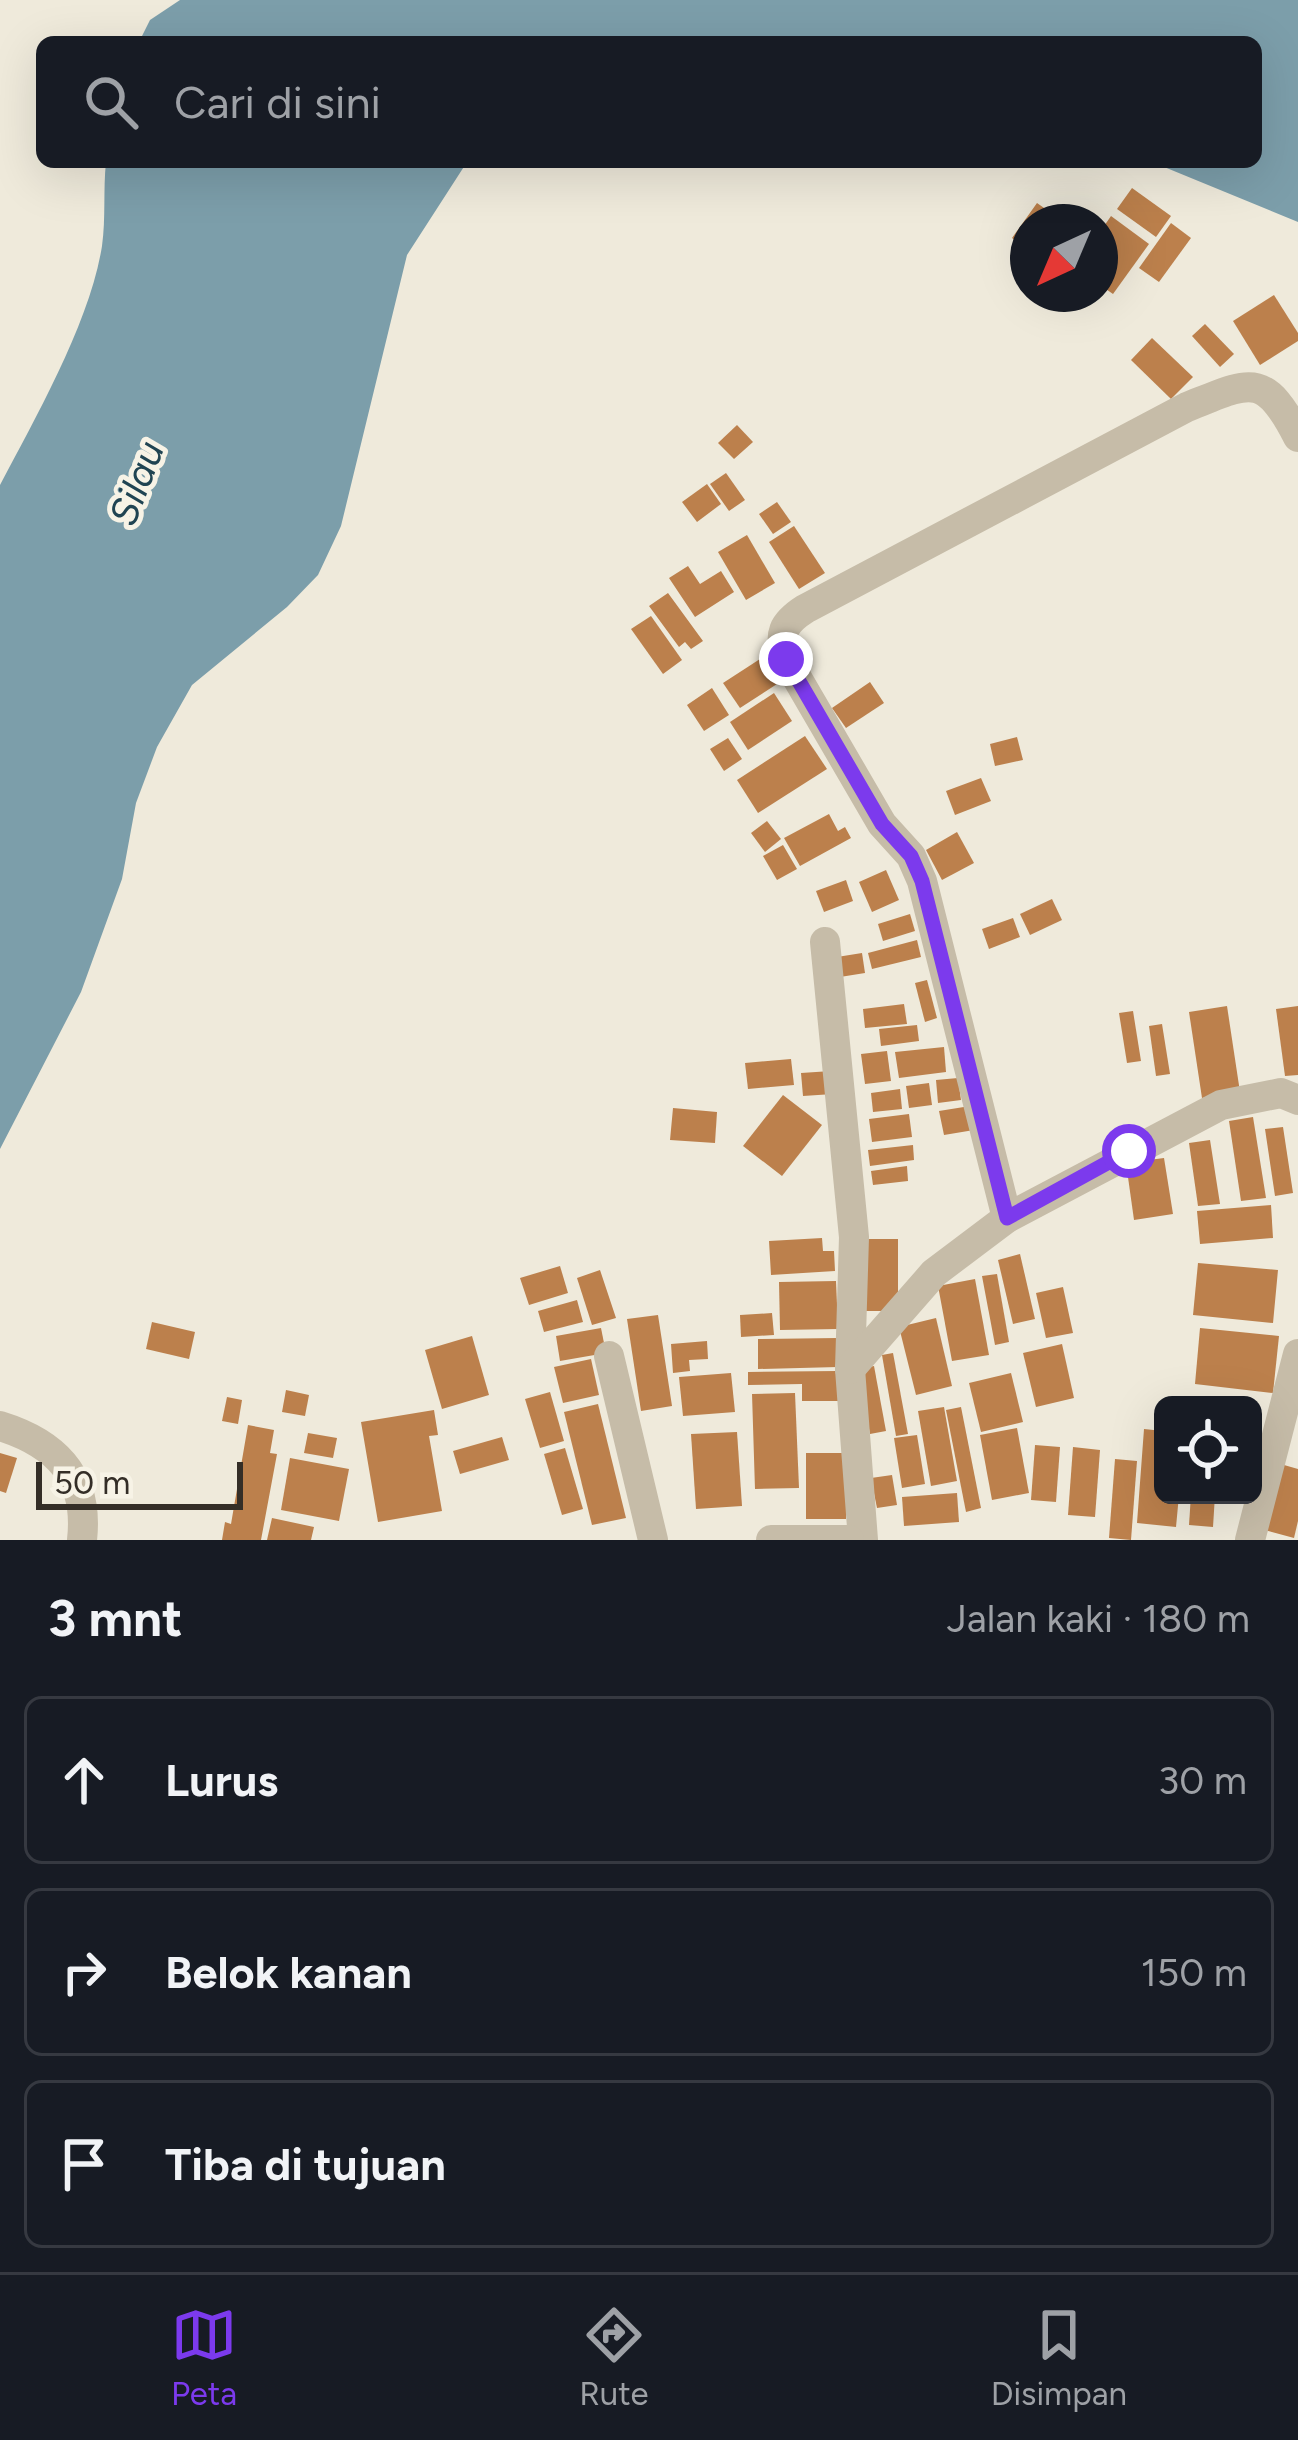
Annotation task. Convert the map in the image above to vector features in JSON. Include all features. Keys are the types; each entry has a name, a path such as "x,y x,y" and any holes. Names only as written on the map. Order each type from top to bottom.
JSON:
{"street":[{"path":"1007,1218 922,881 911,856 882,824 786,659 780,640 787,620 1187,407 1238,387 1259,387 1279,399 1298,437"},
{"path":"825,942 854,1237 850,1369 863,1540"},
{"path":"850,1369 934,1273 1007,1218 1221,1105 1282,1093 1298,1100"},
{"path":"1250,1540 1298,1354"},
{"path":"609,1356 653,1540"},
{"path":"0,1426 45,1447 69,1469 82,1501 82,1540"},
{"path":"771,1540 849,1540"}],"water":[{"path":"180,0 1298,0 1298,222 1167,168 1262,168 1262,36 142,36 150,20"},
{"name":"Silau","path":"106,168 463,168 407,255 341,526 318,575 287,607 192,685 157,747 136,803 122,879 81,992 0,1149 0,485 60,368 86,306 102,246"}],"building":[{"path":"1132,188 1171,216 1156,237 1118,208"},
{"path":"1118,221 1149,244 1118,287"},
{"path":"1171,223 1191,238 1159,282 1139,268"},
{"path":"1274,295 1298,333 1298,341 1260,365 1233,321"},
{"path":"1205,324 1234,354 1220,367 1192,336"},
{"path":"1152,338 1193,377 1171,399 1131,360"},
{"path":"737,425 753,442 734,459 718,443"},
{"path":"726,473 745,500 729,511 710,484"},
{"path":"707,484 721,504 697,522 682,502"},
{"path":"777,502 791,522 773,534 759,514"},
{"path":"794,526 825,573 799,589 769,542"},
{"path":"747,535 775,583 746,600 718,552"},
{"path":"688,566 700,584 721,571 734,592 695,617 669,578"},
{"path":"668,593 703,641 691,649 685,642 679,647 649,606"},
{"path":"651,616 682,660 663,674 631,629"},
{"path":"760,659 777,684 740,708 723,683"},
{"path":"870,682 884,703 846,728 832,708"},
{"path":"712,688 729,715 704,731 687,705"},
{"path":"774,693 792,721 748,750 730,722"},
{"path":"805,736 827,769 758,813 737,780"},
{"path":"1017,737 1023,760 995,766 990,744"},
{"path":"728,738 742,759 724,771 710,749"},
{"path":"981,778 991,801 955,815 946,791"},
{"path":"829,814 838,831 845,827 851,838 800,866 784,838"},
{"path":"767,821 781,839 765,852 751,833"},
{"path":"957,832 974,863 942,880 926,850"},
{"path":"783,845 797,869 777,880 763,856"},
{"path":"886,870 899,900 872,912 859,882"},
{"path":"846,880 853,901 824,912 816,891"},
{"path":"1052,899 1062,920 1030,935 1020,914"},
{"path":"910,914 915,931 883,941 878,924"},
{"path":"1013,918 1020,937 989,949 982,929"},
{"path":"917,940 921,957 872,969 868,953"},
{"path":"862,953 865,973 840,977 837,957"},
{"path":"927,980 937,1018 925,1022 915,983"},
{"path":"904,1004 907,1024 865,1028 863,1009"},
{"path":"1227,1006 1240,1092 1202,1098 1189,1012"},
{"path":"1298,1006 1298,1075 1285,1076 1276,1009"},
{"path":"1133,1011 1141,1061 1127,1063 1119,1013"},
{"path":"1162,1024 1170,1074 1156,1076 1149,1026"},
{"path":"917,1025 919,1041 881,1046 879,1029"},
{"path":"944,1047 946,1072 899,1078 895,1052"},
{"path":"887,1051 891,1081 865,1084 861,1054"},
{"path":"791,1059 794,1085 748,1089 745,1063"},
{"path":"831,1071 833,1094 803,1096 801,1073"},
{"path":"958,1078 961,1100 938,1103 936,1080"},
{"path":"929,1083 932,1105 909,1108 906,1086"},
{"path":"900,1089 902,1109 873,1112 871,1093"},
{"path":"783,1095 822,1125 782,1176 743,1146"},
{"path":"970,1106 974,1130 944,1135 939,1111"},
{"path":"673,1108 717,1112 715,1143 670,1140"},
{"path":"909,1114 912,1137 872,1142 869,1119"},
{"path":"1253,1117 1266,1198 1241,1201 1229,1121"},
{"path":"1283,1127 1293,1193 1275,1196 1265,1129"},
{"path":"1210,1140 1220,1204 1198,1206 1189,1143"},
{"path":"913,1145 914,1160 870,1166 868,1150"},
{"path":"1164,1158 1173,1214 1134,1220 1126,1163"},
{"path":"907,1166 908,1181 873,1185 871,1171"},
{"path":"1271,1205 1273,1238 1200,1244 1197,1211"},
{"path":"822,1238 823,1251 834,1251 835,1271 771,1275 769,1241"},
{"path":"858,1239 898,1239 898,1311 859,1311"},
{"path":"1020,1254 1035,1319 1013,1324 998,1260"},
{"path":"1198,1263 1278,1270 1273,1323 1193,1315"},
{"path":"560,1266 568,1293 529,1305 520,1278"},
{"path":"600,1270 616,1318 592,1325 577,1278"},
{"path":"997,1274 1009,1342 995,1345 982,1276"},
{"path":"975,1279 989,1355 952,1361 938,1286"},
{"path":"836,1281 838,1329 780,1330 779,1282"},
{"path":"1063,1287 1073,1333 1046,1338 1036,1293"},
{"path":"577,1300 583,1322 544,1332 538,1311"},
{"path":"772,1313 774,1335 741,1337 740,1315"},
{"path":"658,1315 672,1406 641,1411 627,1319"},
{"path":"936,1318 952,1386 916,1395 899,1327"},
{"path":"152,1322 195,1332 189,1359 146,1349"},
{"path":"601,1328 606,1353 560,1361 556,1336"},
{"path":"1200,1328 1279,1336 1273,1393 1195,1384"},
{"path":"472,1336 489,1395 442,1409 425,1350"},
{"path":"838,1338 838,1367 758,1369 758,1339"},
{"path":"707,1341 708,1359 689,1360 690,1371 673,1373 671,1344"},
{"path":"1062,1344 1074,1398 1036,1407 1023,1353"},
{"path":"893,1353 908,1434 896,1436 882,1355"},
{"path":"591,1359 599,1395 563,1403 554,1367"},
{"path":"874,1366 886,1431 870,1434 858,1369"},
{"path":"838,1371 839,1401 802,1401 802,1384 748,1385 748,1372"},
{"path":"731,1373 735,1412 683,1416 679,1377"},
{"path":"1011,1373 1023,1422 981,1432 969,1383"},
{"path":"286,1390 309,1395 305,1416 282,1412"},
{"path":"550,1392 564,1441 540,1448 525,1399"},
{"path":"795,1393 799,1488 755,1489 752,1394"},
{"path":"227,1397 242,1400 238,1424 222,1421"},
{"path":"598,1404 626,1518 592,1525 564,1412"},
{"path":"944,1407 957,1481 931,1486 918,1411"},
{"path":"961,1407 981,1508 966,1512 946,1410"},
{"path":"434,1410 438,1435 429,1436 442,1511 378,1522 361,1422"},
{"path":"248,1425 274,1430 270,1453 277,1454 261,1540 222,1540 225,1522 231,1524"},
{"path":"1017,1428 1029,1493 992,1500 980,1435"},
{"path":"1144,1429 1154,1430 1154,1504 1178,1504 1176,1527 1137,1523"},
{"path":"737,1432 742,1506 696,1509 691,1434"},
{"path":"308,1433 337,1438 333,1458 304,1453"},
{"path":"917,1435 925,1484 902,1488 894,1438"},
{"path":"502,1437 509,1460 460,1474 453,1451"},
{"path":"1035,1445 1060,1447 1056,1502 1031,1500"},
{"path":"1073,1447 1100,1450 1095,1517 1068,1515"},
{"path":"565,1448 583,1509 562,1515 544,1454"},
{"path":"0,1453 17,1458 6,1493 0,1491"},
{"path":"806,1453 847,1453 846,1519 806,1519"},
{"path":"290,1458 349,1469 339,1521 281,1510"},
{"path":"1115,1459 1137,1461 1131,1540 1109,1538"},
{"path":"1277,1463 1298,1469 1294,1538 1261,1529"},
{"path":"892,1475 897,1505 877,1508 871,1478"},
{"path":"957,1493 959,1522 904,1526 902,1497"},
{"path":"1190,1504 1214,1504 1213,1527 1189,1525"},
{"path":"272,1518 314,1527 311,1540 267,1540"}],"route":[{"path":"786,659 882,824 911,856 922,881 1007,1218 1129,1151"}]}
